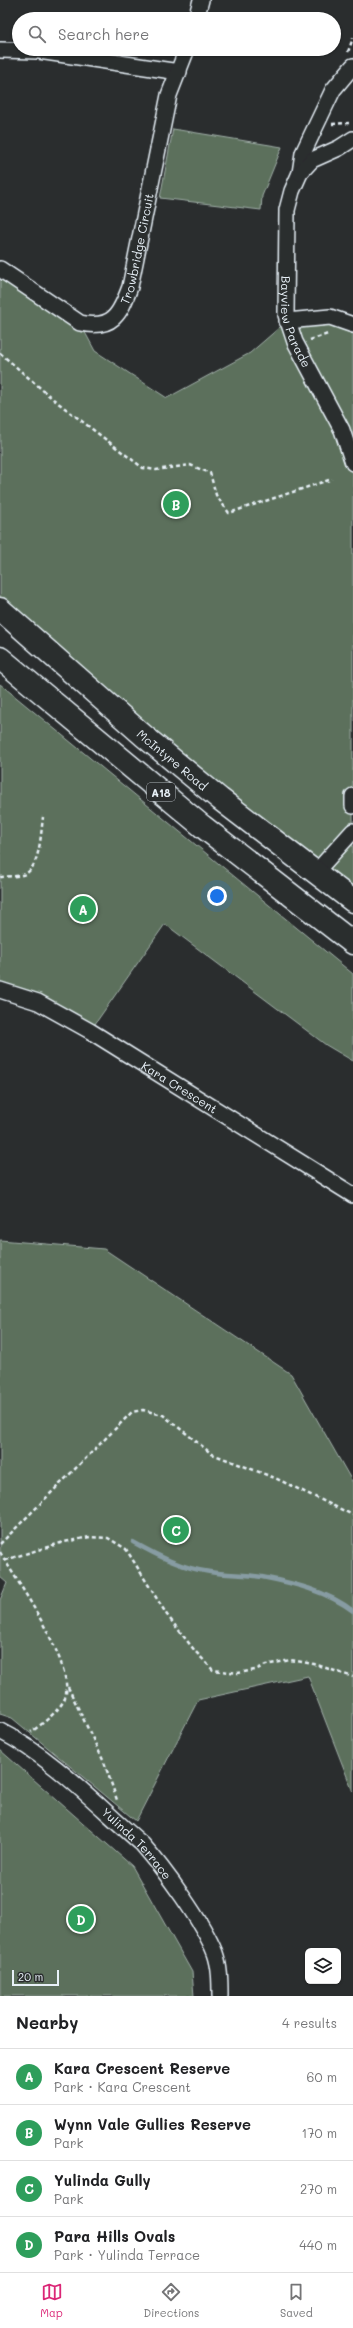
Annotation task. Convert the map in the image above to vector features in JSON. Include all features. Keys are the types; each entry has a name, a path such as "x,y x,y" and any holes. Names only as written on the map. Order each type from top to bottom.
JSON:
{"main road":[{"name":"McIntyre Road","path":"0,609 144,736 220,799 353,901"},
{"name":"A18","path":"0,658 266,877 353,943"},
{"path":"266,877 315,873 325,922"}],"street":[{"path":"198,12 201,0"},
{"path":"0,50 12,50"},
{"path":"72,56 179,72"},
{"name":"Trowbridge Circuit","path":"0,270 80,323 99,325 117,316 123,308 130,287 167,106 185,56"},
{"name":"Bayview Parade","path":"353,66 333,90 303,153 300,173 287,210 287,321 295,342 342,430 353,463"},
{"name":"Bayview Parade","path":"300,173 312,160 339,148 353,139"},
{"path":"287,321 330,317 353,324"},
{"path":"353,796 353,806"},
{"path":"315,873 353,831"},
{"name":"Kara Crescent","path":"0,990 38,1002 90,1031 353,1195"},
{"name":"Yulinda Terrace","path":"0,1731 20,1741 142,1844 154,1858 210,1943 218,1965 220,1996"}],"path":[{"path":"329,124 353,125"},
{"path":"0,353 53,399 143,468 156,470 190,465 210,473 216,495 229,513 332,479"},
{"path":"0,877 24,874 30,870 34,864 39,847 43,817"},
{"path":"0,1544 132,1412 143,1410 163,1415 212,1454 275,1478 353,1515"},
{"path":"5,1560 64,1542 90,1537 108,1538 126,1549 167,1615 195,1651 213,1670 244,1672 255,1670 266,1665 290,1660 314,1664 353,1676"},
{"path":"0,1552 46,1630 65,1671 68,1686 104,1762 118,1802"},
{"path":"20,1741 64,1701 68,1686"}],"green space":[{"path":"173,129 282,147 262,196 261,210 160,198"},
{"path":"0,269 80,323 95,351 167,398 250,353 287,321 353,325 353,901 0,609"},
{"path":"0,684 353,974 353,1061 326,1045 165,924 90,1031 0,990"},
{"path":"0,1240 104,1249 291,1374 353,1483 353,1792 308,1676 198,1700 136,1821 12,1718 0,1714 0,1600 7,1583 0,1577"},
{"path":"0,1750 132,1866 192,1972 194,1996 0,1996"}],"waterway":[{"path":"133,1542 161,1557 189,1568 216,1573 249,1575 286,1582 321,1593 353,1611"}],"place":[{"name":"Wynn Vale Gullies Reserve","path":"176,504"},
{"name":"Kara Crescent Reserve","path":"83,909"},
{"name":"Yulinda Gully","path":"176,1530"},
{"name":"Para Hills Ovals","path":"81,1919"}]}
